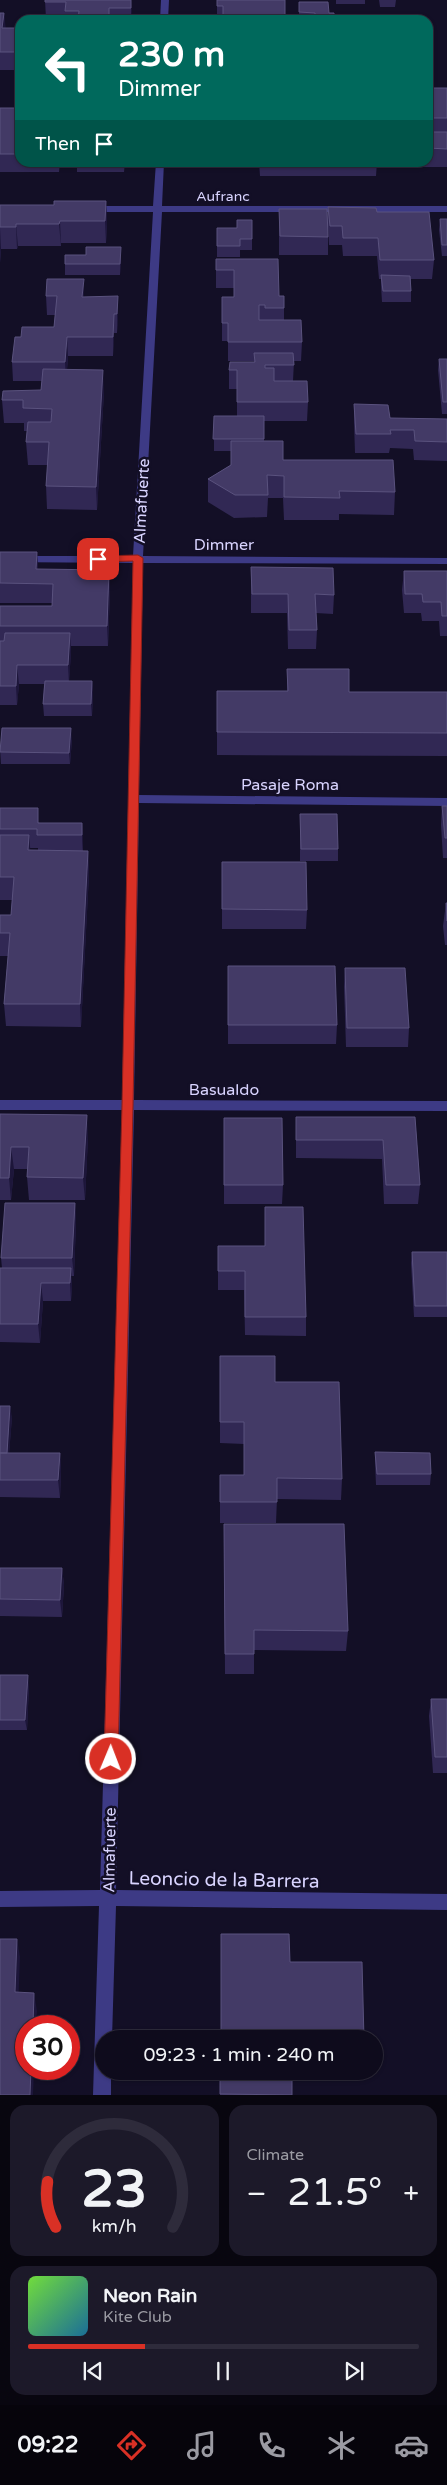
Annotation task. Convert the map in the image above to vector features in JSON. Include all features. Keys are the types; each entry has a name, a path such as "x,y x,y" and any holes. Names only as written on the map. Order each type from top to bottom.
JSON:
{"street":[{"path":"164,15 165,0"},
{"name":"Almafuerte","path":"104,2030 128,1106 138,558 160,167"},
{"name":"Aufranc","path":"79,209 447,209"},
{"name":"Dimmer","path":"0,559 138,558 447,561"},
{"name":"Pasaje Roma","path":"133,800 447,802"},
{"name":"Basualdo","path":"0,1106 447,1106"},
{"name":"Leoncio de la Barrera","path":"0,1899 107,1898 447,1902"},
{"name":"Almafuerte","path":"102,2095 103,2080"}],"building":[{"path":"45,0 131,0 131,8 109,8 109,15 79,15 79,11 65,11 66,2 45,2"},
{"path":"217,0 285,0 285,15 223,15 223,6 217,6"},
{"path":"299,2 328,2 329,13 334,13 334,15 315,15 315,13 299,12"},
{"path":"0,13 4,13 2,28 15,28 15,52 0,52"},
{"path":"433,88 447,88 447,118 433,118"},
{"path":"0,108 15,108 15,154 0,154"},
{"path":"433,132 447,132 447,149 433,148"},
{"path":"54,201 106,201 105,221 60,221 59,224 16,224 16,227 0,227 0,205 54,205"},
{"path":"328,207 376,208 377,212 429,212 434,260 380,260 378,238 343,238 342,226 330,226"},
{"path":"279,209 327,209 328,237 280,236"},
{"path":"440,219 447,219 447,245 442,245"},
{"path":"237,220 252,220 252,239 240,239 240,246 217,246 217,228 237,228"},
{"path":"86,247 121,247 120,264 65,264 65,255 86,255"},
{"path":"216,259 278,259 279,296 284,296 284,308 265,308 265,305 259,305 259,320 301,320 302,342 228,342 228,323 222,323 222,297 234,297 234,270 216,270"},
{"path":"381,275 410,276 411,291 383,291"},
{"path":"47,279 84,279 82,297 118,296 117,314 114,314 113,337 67,337 65,362 12,362 15,337 21,337 22,327 54,327 57,296 46,296"},
{"path":"254,353 293,353 294,365 265,365 265,368 274,368 274,381 307,381 308,402 237,402 237,370 229,370 230,362 255,362"},
{"path":"439,359 447,359 447,402 443,402"},
{"path":"43,369 103,370 96,487 46,486 49,442 26,442 28,422 51,422 52,409 23,408 23,400 2,400 3,391 41,390"},
{"path":"354,404 388,405 390,418 447,419 447,442 415,441 414,430 390,430 391,434 356,434"},
{"path":"214,416 264,416 264,439 213,439"},
{"path":"231,441 283,441 283,460 393,460 395,492 339,491 340,498 284,497 284,476 267,475 268,495 235,495 208,479 231,465"},
{"path":"0,552 37,552 36,569 109,570 107,626 0,626 0,606 52,606 53,584 0,583"},
{"path":"251,567 333,568 334,595 315,594 317,630 289,630 288,594 252,594"},
{"path":"404,571 447,571 447,616 442,616 441,602 423,602 422,594 405,594"},
{"path":"5,633 70,633 68,665 17,665 16,686 0,686 0,641 4,641"},
{"path":"287,669 349,669 349,692 447,692 447,733 217,732 217,691 288,691"},
{"path":"45,681 92,681 91,704 43,704"},
{"path":"2,728 71,728 69,753 0,752"},
{"path":"442,806 447,806 447,838 445,838"},
{"path":"0,808 38,808 38,823 82,823 82,835 37,835 37,829 0,829"},
{"path":"300,814 337,814 338,849 301,849"},
{"path":"0,835 29,835 28,850 88,851 80,1004 4,1004 10,933 0,933 0,915 11,915 14,877 0,877"},
{"path":"222,862 306,862 307,910 222,909"},
{"path":"228,966 335,966 337,1025 228,1025"},
{"path":"345,968 405,968 409,1028 347,1028"},
{"path":"0,1114 87,1115 83,1178 27,1177 29,1147 11,1147 9,1178 0,1178"},
{"path":"296,1117 415,1117 420,1185 386,1185 383,1140 296,1140"},
{"path":"224,1118 282,1118 283,1185 224,1185"},
{"path":"5,1203 75,1203 72,1258 1,1258"},
{"path":"265,1207 303,1207 306,1317 245,1317 245,1271 218,1271 218,1246 265,1246"},
{"path":"412,1252 447,1252 447,1306 415,1306"},
{"path":"0,1268 71,1268 70,1283 41,1283 38,1324 0,1324"},
{"path":"220,1356 275,1356 275,1382 339,1382 342,1479 277,1478 277,1502 220,1502 220,1475 244,1475 244,1422 220,1422"},
{"path":"0,1406 10,1406 7,1453 0,1453"},
{"path":"375,1452 430,1453 431,1474 377,1474"},
{"path":"0,1453 60,1453 58,1480 0,1480"},
{"path":"224,1524 344,1524 348,1631 254,1630 254,1654 225,1654"},
{"path":"0,1568 62,1568 60,1600 0,1599"},
{"path":"0,1675 28,1675 25,1720 0,1720"},
{"path":"431,1699 447,1699 447,1757 435,1757"},
{"path":"221,1934 289,1934 290,1962 362,1962 364,2030 221,2030"},
{"path":"0,1939 17,1939 15,1992 34,1993 33,2015 15,2015 15,2080 31,2080 30,2095 0,2095"},
{"path":"220,2080 292,2080 292,2095 220,2094"}],"route":[{"path":"98,559 138,558 128,1106 111,1759"}]}
